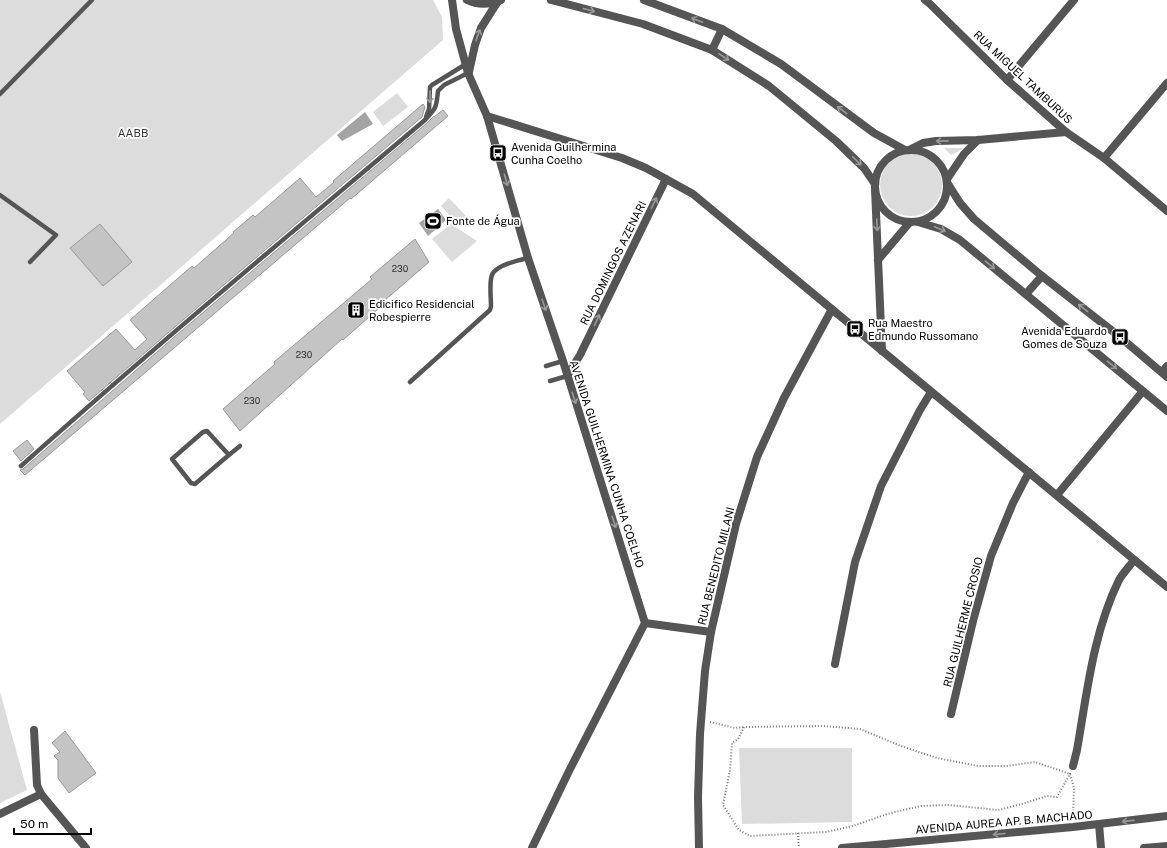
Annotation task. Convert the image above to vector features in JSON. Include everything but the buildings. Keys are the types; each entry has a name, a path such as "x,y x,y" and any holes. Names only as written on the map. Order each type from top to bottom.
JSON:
{"street":[{"name":"AVENIDA GUILHERMINA CUNHA COELHO","path":"452,0 456,28 468,73 487,116 528,258 563,361 645,624"},
{"path":"467,0 484,4 499,1"},
{"path":"551,0 643,24 712,50 769,86 836,141 864,168 875,187 878,201 885,211 895,218 941,229 960,240 1167,411"},
{"path":"644,0 722,29 781,64 874,133 907,150 918,150 929,154 939,162 945,172 947,182 946,197 940,208 930,217 914,222 878,260"},
{"path":"1007,80 1074,0"},
{"path":"468,73 474,45 481,28 499,1"},
{"name":"RUA MIGUEL TAMBURUS","path":"929,1 1007,80 1066,132 1104,158 1167,211"},
{"path":"712,50 722,29"},
{"path":"1104,158 1167,83"},
{"path":"487,116 622,158 646,168 693,194 1167,587"},
{"path":"882,351 875,187 879,168 890,156 923,143 936,141 978,140 1066,132"},
{"path":"947,182 964,154 978,140"},
{"name":"RUA DOMINGOS AZENARI","path":"567,376 580,355 666,179"},
{"path":"947,182 960,203 974,219 1042,276 1165,372"},
{"path":"1026,294 1042,276"},
{"name":"RUA BENEDITO MILANI","path":"700,848 698,797 701,721 705,671 711,632 736,524 757,457 784,398 832,309"},
{"path":"563,361 580,355"},
{"path":"1057,495 1144,391"},
{"path":"835,664 855,562 881,486 920,410 931,392"},
{"name":"RUA GUILHERME CROSIO","path":"951,714 973,621 991,556 1013,503 1029,472"},
{"path":"1071,770 1077,750 1094,652 1106,611 1120,579 1134,560"},
{"path":"532,848 569,771 645,624 711,632"},
{"path":"34,730 37,784 41,794 86,848"},
{"path":"0,814 41,794"},
{"name":"AVENIDA AUREA AP. B. MACHADO","path":"842,848 1074,827 1167,816"},
{"path":"1099,824 1101,848"},
{"path":"1144,848 1167,846"}],"lane":[{"path":"0,94 92,0"},
{"path":"425,120 429,109 430,87 466,64"},
{"path":"21,466 194,315 425,120 437,105 438,91 444,86 468,73"},
{"path":"0,195 56,235 30,262"},
{"path":"410,382 490,310 491,279 494,272 510,262 528,258"},
{"path":"546,366 563,361"},
{"path":"550,381 567,376"},
{"path":"229,455 206,431 172,459 192,484 194,484 240,446"}],"path":[{"path":"701,721 735,728 823,726 860,729 900,746 938,758 978,766 1007,766 1035,762 1071,770"},
{"path":"744,727 738,739 732,744 730,770 723,805 739,830 750,836 826,832 846,828 887,814 920,806 949,805 998,810 1047,796 1056,797 1071,770"},
{"path":"1071,770 1074,788 1074,827"},
{"path":"798,833 799,848"}],"green space":[{"name":"AABB","path":"0,0 433,0 442,17 443,40 0,424"},
{"path":"397,93 408,107 383,126 373,112"},
{"path":"944,148 965,148 951,155"},
{"path":"911,154 923,157 933,163 939,173 942,185 939,197 933,207 923,213 911,216 899,213 889,207 883,197 880,185 883,173 889,163 899,157"},
{"path":"449,198 468,218 459,226 441,206"},
{"path":"451,224 477,241 452,262 432,239"},
{"path":"0,692 27,790 0,803"},
{"path":"739,748 852,748 852,822 742,824"}],"shaded area":[{"path":"365,112 373,124 342,141 337,135"},
{"name":"Fonte de Água","path":"438,209 446,220 428,236 419,223"}],"place":[{"name":"Avenida Guilhermina Cunha Coelho","path":"498,153"},
{"name":"Fonte de Água","path":"433,221"},
{"name":"Edicifico Residencial Robespierre","path":"356,310"},
{"name":"Rua Maestro Edmundo Russomano","path":"855,329"},
{"name":"Avenida Eduardo Gomes de Souza","path":"1120,337"}]}
